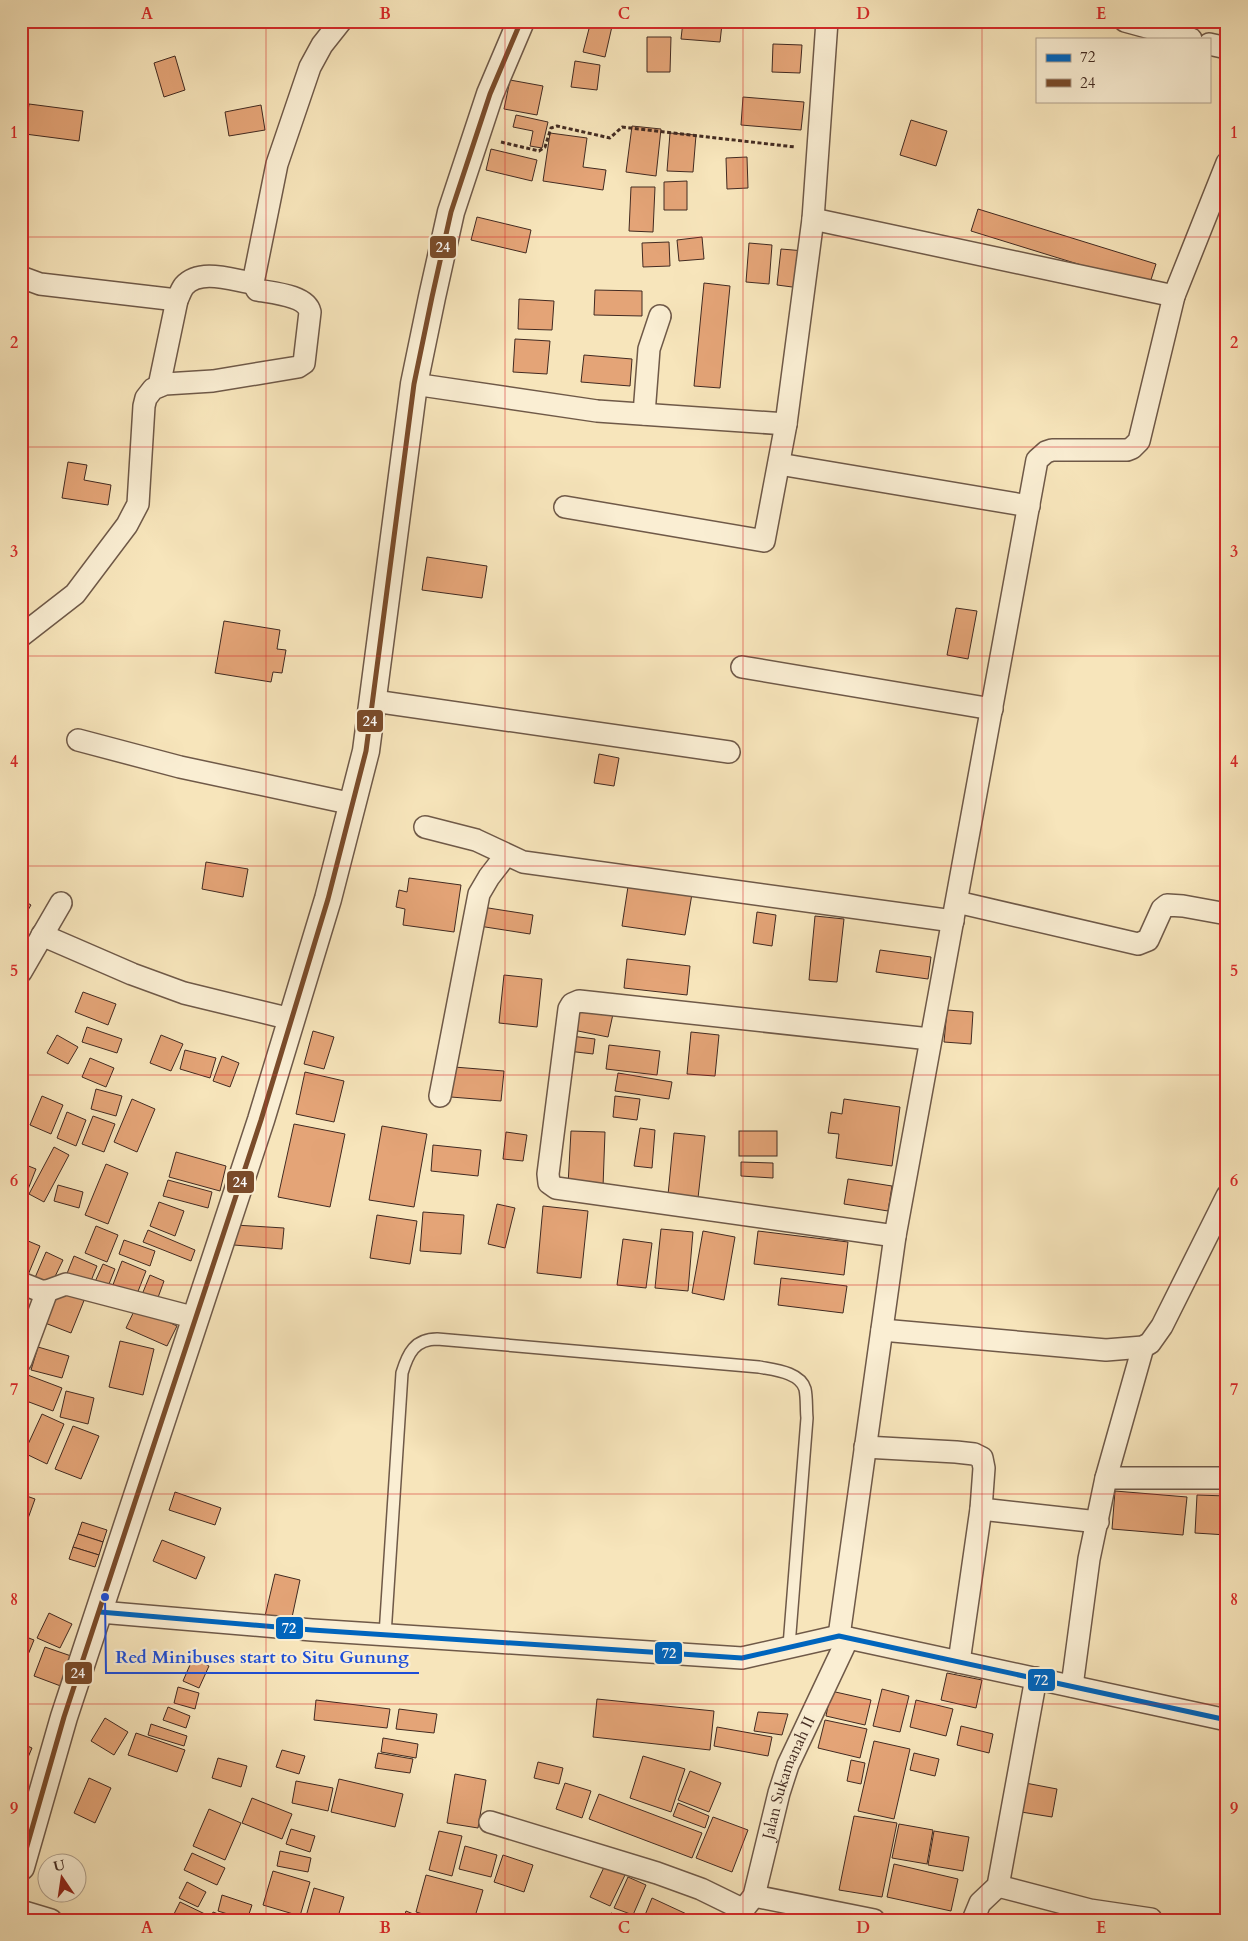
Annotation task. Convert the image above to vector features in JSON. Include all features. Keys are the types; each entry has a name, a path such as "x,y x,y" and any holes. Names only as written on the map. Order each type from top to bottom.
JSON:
{"street":[{"path":"21,636 75,594 127,525 138,504 146,398 153,389 165,384 214,382 298,367 304,363 310,312 308,307 302,300 257,290 253,283 277,164 310,66 322,45 341,21"},
{"path":"21,1867 64,1717 258,1129 328,899 366,751 414,384 451,212 490,94 521,21"},
{"path":"565,507 764,541 786,424 813,219 828,21"},
{"path":"1125,21 1187,38"},
{"path":"1210,44 1227,48"},
{"name":"Jalan Sukamanah II","path":"745,1908 788,1764 843,1637 865,1446 895,1236 1037,460 1046,452 1052,450 1127,450 1139,441 1174,296 1227,163"},
{"path":"813,219 1174,296"},
{"path":"159,386 177,300 183,287 192,279 206,276 253,283"},
{"path":"21,277 40,284 177,300"},
{"path":"644,414 648,360 652,338 660,316"},
{"path":"414,384 555,406 786,424"},
{"path":"779,464 1029,506"},
{"path":"742,667 992,708"},
{"path":"374,701 730,752"},
{"path":"78,740 180,767 353,804"},
{"path":"424,827 476,840 506,856 524,862 955,911 1138,944 1148,940 1162,909 1167,905 1227,914"},
{"path":"440,1096 479,894 489,877 506,856"},
{"path":"21,972 61,904"},
{"path":"42,935 132,974 184,993 291,1019"},
{"path":"895,1236 556,1188 549,1183 548,1174 569,1009 572,1004 579,1001 930,1039"},
{"path":"882,1330 1106,1350 1143,1347 1150,1344 1162,1326 1227,1196"},
{"path":"21,1283 41,1291 47,1291 66,1284 196,1318"},
{"path":"21,1360 47,1291"},
{"path":"1072,1686 1089,1559 1106,1478 1143,1347"},
{"path":"865,1446 956,1452 974,1454 982,1458 984,1468 981,1509 959,1662"},
{"path":"1106,1478 1227,1478"},
{"path":"981,1509 1098,1522"},
{"path":"100,1612 385,1635 742,1658 788,1646 843,1637 1227,1720"},
{"path":"973,1920 980,1903 998,1886 1036,1678"},
{"path":"490,1822 658,1873 745,1908 874,1920"},
{"path":"998,1886 1090,1910 1151,1919"},
{"path":"21,1911 51,1920"}],"lane":[{"path":"385,1635 402,1373 407,1359 415,1346 426,1339 437,1339 759,1367 790,1374 802,1383 805,1389 807,1418 788,1646"}],"path":[{"path":"476,137 538,150 545,147 551,128 557,126 610,138 622,127 818,150"}],"building":[{"path":"591,21 613,22 605,57 583,52"},
{"path":"683,21 722,24 720,42 681,39"},
{"path":"647,37 671,37 670,72 647,72"},
{"path":"773,44 802,45 800,73 772,72"},
{"path":"175,56 185,90 164,97 154,63"},
{"path":"575,61 600,65 597,90 571,87"},
{"path":"510,80 543,86 537,115 504,109"},
{"path":"743,97 804,102 801,130 741,125"},
{"path":"29,104 83,111 79,141 25,134"},
{"path":"261,105 265,130 229,136 225,112"},
{"path":"516,115 548,122 542,148 530,146 533,131 513,127"},
{"path":"911,120 947,131 936,166 900,155"},
{"path":"632,126 661,129 656,176 626,172"},
{"path":"550,133 587,138 583,167 606,170 603,190 543,181"},
{"path":"670,133 696,135 693,172 667,171"},
{"path":"491,149 537,160 532,181 486,170"},
{"path":"747,157 748,188 727,189 726,158"},
{"path":"687,181 687,210 664,210 664,182"},
{"path":"631,187 655,187 653,232 629,231"},
{"path":"978,209 1156,264 1149,286 971,231"},
{"path":"477,217 531,230 526,253 471,240"},
{"path":"702,237 704,259 679,261 677,240"},
{"path":"669,242 670,266 643,267 642,243"},
{"path":"749,243 772,245 769,284 746,282"},
{"path":"781,249 805,251 800,288 777,285"},
{"path":"704,283 730,286 720,388 694,386"},
{"path":"595,290 642,291 642,316 594,315"},
{"path":"519,299 554,301 552,330 518,329"},
{"path":"515,339 550,341 547,374 513,372"},
{"path":"584,355 632,359 630,386 581,382"},
{"path":"68,462 87,465 84,480 111,485 108,505 62,498"},
{"path":"427,557 487,566 482,598 422,590"},
{"path":"956,608 977,611 968,659 947,655"},
{"path":"224,621 280,630 277,649 286,650 282,673 273,672 271,682 215,673"},
{"path":"599,754 619,758 614,786 594,783"},
{"path":"206,862 248,869 243,897 202,889"},
{"path":"409,878 461,885 454,932 403,925 405,909 396,907 399,890 407,892"},
{"path":"629,880 693,888 685,935 622,926"},
{"path":"21,899 31,905 21,922"},
{"path":"482,907 533,915 530,934 479,926"},
{"path":"757,912 776,915 772,946 753,943"},
{"path":"815,916 844,919 837,982 809,980"},
{"path":"880,950 931,957 928,979 876,972"},
{"path":"627,959 690,966 687,995 624,988"},
{"path":"504,975 542,979 537,1027 499,1023"},
{"path":"83,992 116,1004 108,1025 75,1012"},
{"path":"578,1007 613,1014 608,1037 573,1030"},
{"path":"947,1010 973,1012 971,1044 944,1042"},
{"path":"87,1027 122,1039 117,1053 82,1042"},
{"path":"313,1031 334,1037 324,1069 304,1064"},
{"path":"691,1032 719,1035 715,1076 687,1074"},
{"path":"57,1035 78,1047 68,1064 47,1053"},
{"path":"161,1035 183,1044 171,1071 150,1063"},
{"path":"571,1036 595,1039 593,1054 568,1051"},
{"path":"609,1045 660,1051 657,1075 606,1069"},
{"path":"185,1050 216,1058 210,1078 180,1069"},
{"path":"222,1056 239,1063 230,1087 213,1081"},
{"path":"90,1058 114,1068 106,1087 82,1077"},
{"path":"454,1067 504,1071 501,1101 451,1097"},
{"path":"305,1072 344,1081 334,1122 296,1114"},
{"path":"618,1073 672,1082 669,1099 615,1091"},
{"path":"96,1089 122,1096 116,1116 91,1109"},
{"path":"42,1096 63,1105 51,1134 30,1125"},
{"path":"615,1096 640,1099 637,1120 613,1117"},
{"path":"132,1099 155,1109 137,1152 114,1142"},
{"path":"844,1099 900,1107 892,1166 836,1158 839,1134 828,1133 831,1112 842,1114"},
{"path":"67,1112 86,1120 76,1146 57,1138"},
{"path":"93,1116 115,1124 104,1152 82,1144"},
{"path":"294,1124 345,1134 330,1207 278,1197"},
{"path":"382,1126 427,1134 414,1207 369,1200"},
{"path":"640,1128 655,1130 652,1168 634,1166"},
{"path":"571,1131 605,1132 603,1187 568,1185"},
{"path":"739,1131 777,1131 777,1156 739,1156"},
{"path":"506,1132 527,1135 523,1161 503,1159"},
{"path":"674,1133 705,1136 698,1198 668,1195"},
{"path":"433,1145 481,1150 478,1176 431,1171"},
{"path":"54,1147 69,1155 44,1202 29,1194"},
{"path":"176,1152 226,1166 220,1191 169,1177"},
{"path":"741,1162 773,1163 773,1178 741,1176"},
{"path":"21,1163 36,1169 25,1197 21,1195"},
{"path":"106,1164 128,1173 108,1224 85,1215"},
{"path":"848,1179 892,1186 888,1211 844,1204"},
{"path":"168,1180 212,1192 208,1208 163,1196"},
{"path":"58,1185 83,1192 79,1208 54,1201"},
{"path":"159,1202 184,1211 175,1236 150,1226"},
{"path":"497,1204 515,1208 505,1248 488,1244"},
{"path":"21,1205 28,1207 21,1222"},
{"path":"543,1206 588,1211 581,1278 537,1273"},
{"path":"423,1212 464,1215 461,1254 420,1251"},
{"path":"377,1215 417,1221 410,1264 370,1258"},
{"path":"235,1225 284,1228 282,1249 234,1245"},
{"path":"96,1226 118,1235 107,1262 85,1253"},
{"path":"661,1229 693,1232 688,1291 655,1288"},
{"path":"148,1230 195,1250 191,1261 143,1242"},
{"path":"703,1231 735,1237 724,1300 692,1293"},
{"path":"758,1231 848,1242 844,1275 754,1264"},
{"path":"21,1238 40,1246 28,1275 21,1272"},
{"path":"623,1239 652,1243 646,1288 617,1285"},
{"path":"124,1240 155,1251 150,1266 119,1254"},
{"path":"46,1252 63,1260 50,1287 34,1280"},
{"path":"74,1256 97,1266 89,1286 66,1276"},
{"path":"122,1261 146,1271 135,1299 111,1290"},
{"path":"103,1264 115,1269 107,1289 94,1284"},
{"path":"150,1275 164,1281 156,1303 141,1297"},
{"path":"781,1278 847,1286 843,1313 778,1305"},
{"path":"59,1288 85,1298 71,1333 45,1323"},
{"path":"136,1307 177,1326 167,1346 126,1328"},
{"path":"120,1341 154,1349 143,1395 109,1387"},
{"path":"38,1347 69,1356 62,1378 31,1370"},
{"path":"25,1374 62,1388 53,1411 21,1399 21,1383"},
{"path":"66,1391 94,1398 88,1424 60,1417"},
{"path":"42,1414 64,1424 47,1464 24,1453"},
{"path":"73,1426 99,1436 81,1479 55,1469"},
{"path":"1115,1491 1187,1497 1183,1535 1112,1529"},
{"path":"175,1492 221,1508 215,1525 169,1510"},
{"path":"21,1494 35,1499 21,1538"},
{"path":"1197,1495 1227,1496 1227,1535 1195,1533"},
{"path":"82,1522 107,1530 103,1542 78,1534"},
{"path":"78,1534 103,1542 99,1555 73,1547"},
{"path":"162,1540 205,1557 196,1579 153,1561"},
{"path":"73,1547 99,1555 95,1567 69,1559"},
{"path":"275,1574 300,1580 291,1622 265,1616"},
{"path":"49,1613 72,1624 60,1648 37,1638"},
{"path":"21,1635 34,1640 23,1667 21,1666"},
{"path":"45,1647 77,1658 66,1688 34,1676"},
{"path":"193,1658 209,1666 199,1688 183,1681"},
{"path":"947,1673 982,1680 976,1708 941,1700"},
{"path":"178,1687 199,1693 195,1709 174,1703"},
{"path":"882,1689 909,1696 900,1732 873,1726"},
{"path":"831,1691 871,1700 865,1725 826,1716"},
{"path":"597,1699 714,1711 710,1750 593,1737"},
{"path":"316,1700 390,1709 387,1728 314,1720"},
{"path":"916,1700 953,1709 946,1736 910,1727"},
{"path":"168,1707 190,1716 186,1728 163,1720"},
{"path":"399,1709 437,1714 434,1733 396,1729"},
{"path":"758,1712 788,1714 782,1735 754,1731"},
{"path":"105,1718 128,1732 114,1755 91,1741"},
{"path":"825,1720 867,1729 860,1758 818,1748"},
{"path":"151,1724 187,1736 184,1746 148,1735"},
{"path":"961,1726 993,1734 989,1753 957,1745"},
{"path":"717,1727 772,1737 768,1756 714,1746"},
{"path":"136,1733 185,1750 177,1772 128,1755"},
{"path":"383,1738 418,1744 416,1758 381,1752"},
{"path":"874,1741 910,1749 894,1819 858,1811"},
{"path":"21,1743 32,1748 26,1762 21,1760"},
{"path":"282,1750 305,1756 299,1774 276,1767"},
{"path":"378,1753 413,1759 410,1773 375,1768"},
{"path":"914,1753 939,1759 935,1776 910,1770"},
{"path":"643,1756 685,1769 671,1812 630,1798"},
{"path":"218,1758 247,1766 241,1787 212,1778"},
{"path":"851,1760 865,1763 861,1784 847,1781"},
{"path":"538,1762 563,1768 559,1784 534,1778"},
{"path":"690,1771 721,1783 709,1812 678,1800"},
{"path":"455,1774 486,1780 478,1828 447,1823"},
{"path":"89,1778 111,1788 95,1823 74,1813"},
{"path":"339,1779 403,1794 395,1827 331,1812"},
{"path":"296,1781 333,1788 328,1811 292,1803"},
{"path":"1020,1782 1057,1789 1052,1817 1015,1811"},
{"path":"565,1783 591,1791 582,1818 556,1809"},
{"path":"599,1794 702,1833 692,1858 589,1819"},
{"path":"252,1798 292,1814 282,1839 242,1823"},
{"path":"678,1803 709,1816 705,1828 673,1816"},
{"path":"209,1809 241,1823 225,1860 193,1846"},
{"path":"854,1816 897,1823 882,1897 839,1890"},
{"path":"713,1817 748,1830 732,1872 696,1858"},
{"path":"899,1824 933,1830 927,1864 892,1858"},
{"path":"291,1829 315,1836 310,1852 286,1844"},
{"path":"439,1831 462,1836 452,1876 429,1870"},
{"path":"934,1831 969,1837 963,1871 928,1865"},
{"path":"465,1846 497,1855 491,1877 459,1869"},
{"path":"280,1851 311,1858 308,1872 277,1866"},
{"path":"192,1853 225,1868 217,1885 184,1870"},
{"path":"503,1855 533,1865 524,1892 494,1882"},
{"path":"606,1863 626,1873 610,1906 590,1897"},
{"path":"894,1864 958,1879 951,1911 887,1897"},
{"path":"273,1871 310,1882 300,1916 263,1905"},
{"path":"426,1875 483,1890 474,1920 444,1920 416,1912"},
{"path":"628,1877 646,1885 633,1915 614,1908"},
{"path":"187,1882 206,1892 198,1907 179,1898"},
{"path":"314,1888 344,1897 337,1920 305,1920"},
{"path":"222,1895 252,1905 247,1920 218,1911"},
{"path":"652,1898 693,1917 692,1920 643,1920"},
{"path":"180,1902 207,1915 205,1920 172,1918"},
{"path":"406,1911 428,1920 403,1920"},
{"path":"213,1912 234,1920 210,1920"},
{"path":"611,1913 632,1920 609,1920"}],"transit line":[{"name":"24","path":"21,1867 64,1717 261,1120 328,899 366,751 414,384 432,297 451,212 490,94 521,21"},
{"name":"72","path":"100,1612 312,1630 742,1658 839,1636 1227,1720"}],"place":[{"name":"Red Minibuses start to Situ Gunung","path":"105,1597"}]}
